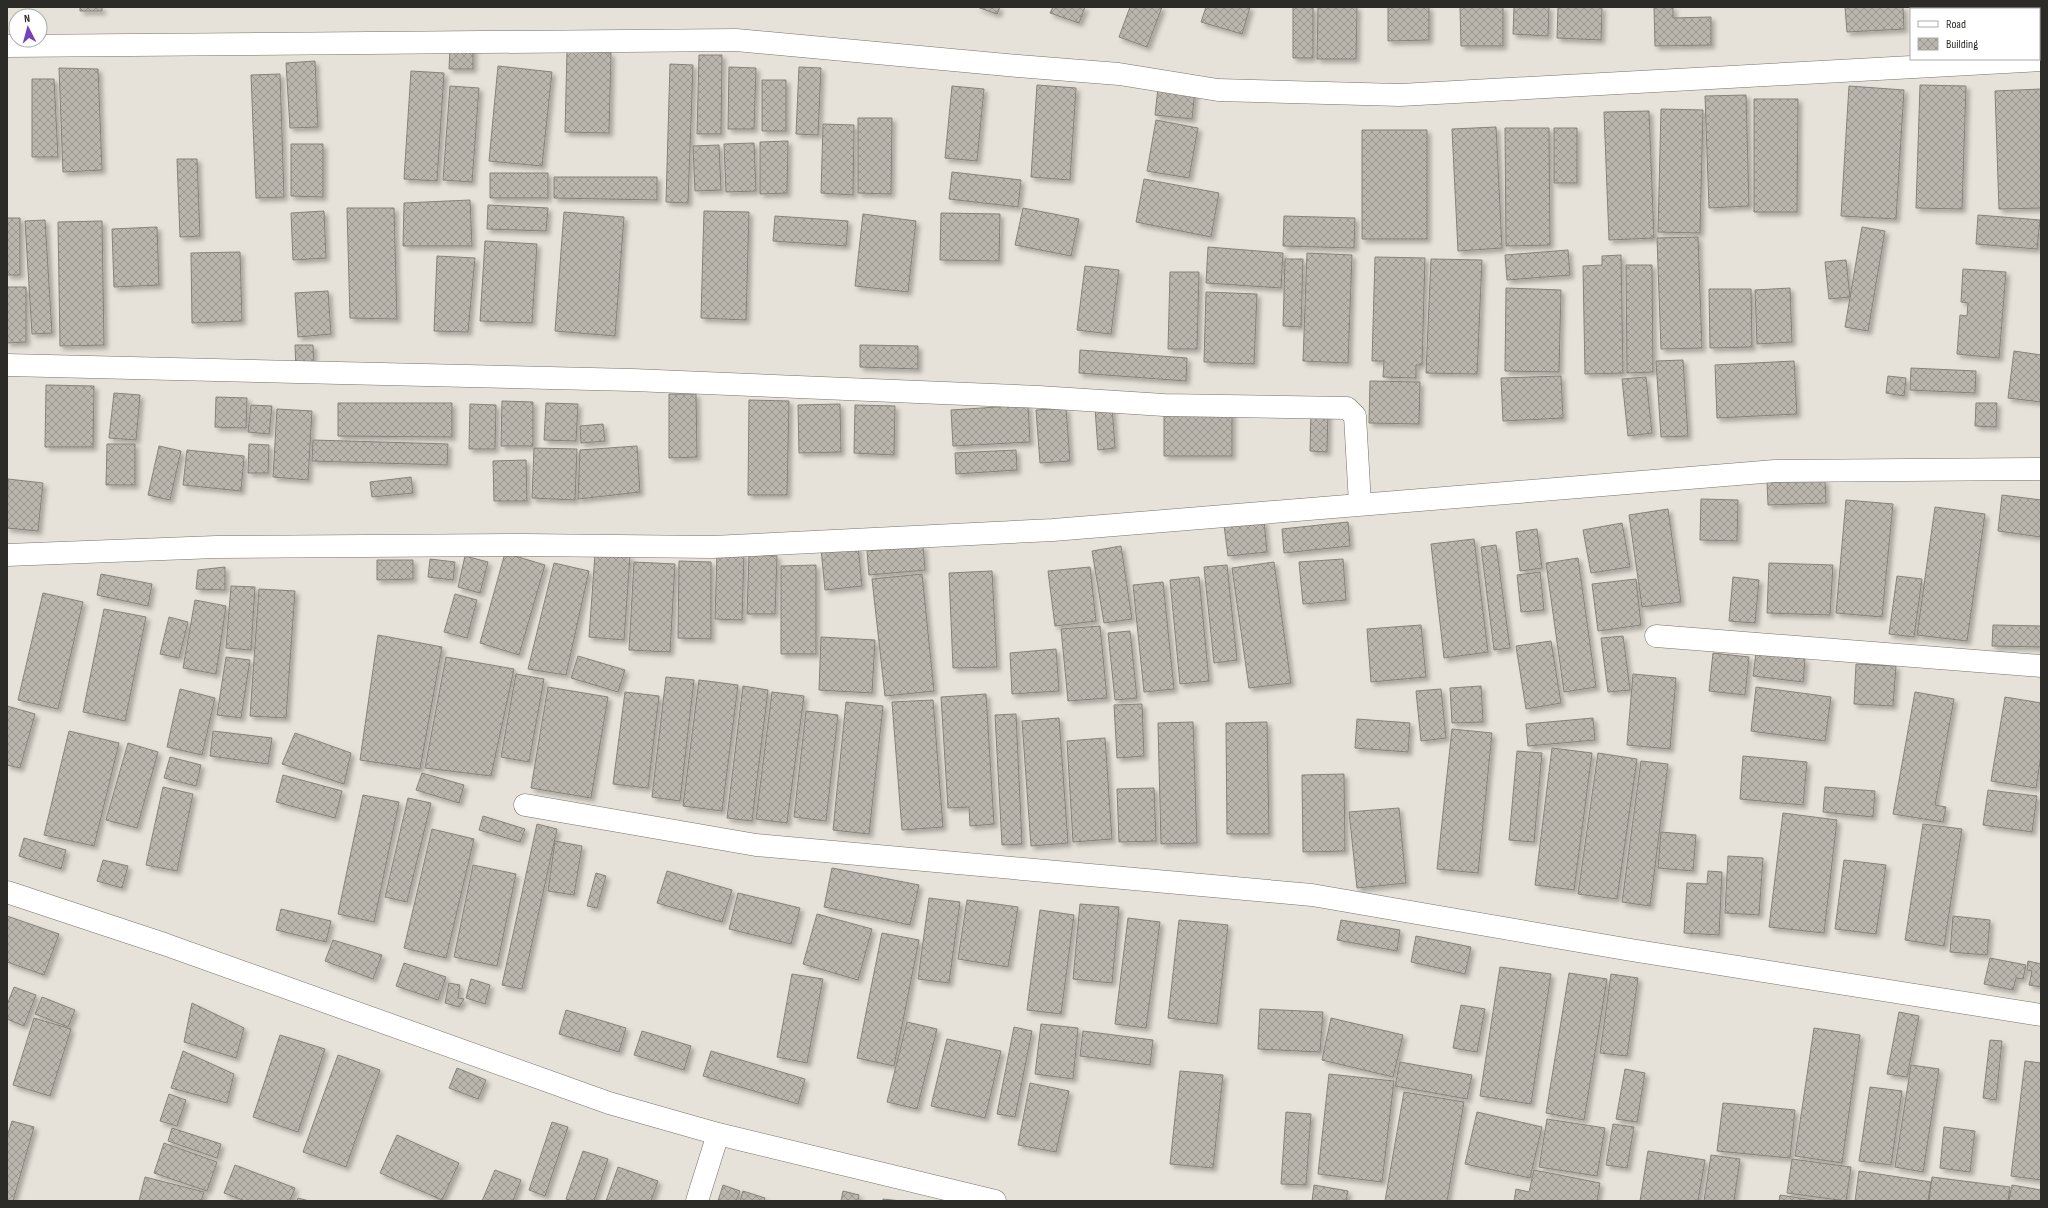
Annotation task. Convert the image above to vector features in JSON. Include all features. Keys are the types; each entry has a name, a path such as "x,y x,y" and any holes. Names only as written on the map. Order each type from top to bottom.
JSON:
{"street":[{"path":"7,46 736,40 1119,74 1218,90 1400,95 2041,60"},
{"path":"7,366 633,380 1039,397 1164,405 1347,408 1355,416 1360,504"},
{"path":"7,555 216,547 525,545 712,547 1053,530 1775,471 2041,469"},
{"path":"1656,636 2041,666"},
{"path":"525,805 756,845 1312,895 1631,950 2041,1015"},
{"path":"7,892 164,944 609,1103 718,1134 995,1201"},
{"path":"697,1201 718,1134"}],"building":[{"path":"80,7 102,7 102,11 80,11"},
{"path":"977,7 1000,7 997,14"},
{"path":"1053,7 1085,7 1079,23 1050,13"},
{"path":"1130,7 1162,7 1147,47 1119,37"},
{"path":"1206,7 1250,7 1242,34 1201,22"},
{"path":"1293,7 1313,7 1313,58 1293,58"},
{"path":"1318,7 1357,7 1356,59 1317,59"},
{"path":"1388,7 1429,7 1429,40 1388,41"},
{"path":"1460,7 1503,7 1503,46 1461,46"},
{"path":"1514,7 1549,7 1548,36 1513,34"},
{"path":"1558,7 1602,7 1601,40 1557,38"},
{"path":"1654,7 1673,7 1673,18 1711,17 1711,45 1655,46"},
{"path":"1845,7 1903,7 1904,29 1847,32"},
{"path":"1939,7 1975,7 1975,8"},
{"path":"450,47 473,48 473,69 449,69"},
{"path":"567,51 611,53 609,133 565,132"},
{"path":"699,55 722,55 721,134 697,134"},
{"path":"315,61 318,127 290,128 286,63"},
{"path":"670,64 693,65 688,203 666,202"},
{"path":"498,66 552,72 542,166 489,161"},
{"path":"729,67 756,68 754,129 728,129"},
{"path":"799,67 821,68 818,135 796,134"},
{"path":"59,68 98,69 102,170 63,172"},
{"path":"411,71 444,73 437,181 404,179"},
{"path":"280,74 284,197 256,198 251,75"},
{"path":"32,79 54,79 58,157 32,157"},
{"path":"762,80 786,80 786,131 762,131"},
{"path":"1037,85 1076,88 1070,180 1031,177"},
{"path":"1920,85 1966,86 1962,209 1916,208"},
{"path":"450,86 479,88 472,182 443,180"},
{"path":"952,86 984,89 977,161 945,158"},
{"path":"1849,86 1904,90 1896,219 1841,216"},
{"path":"1158,88 1195,90 1192,119 1155,115"},
{"path":"2041,89 2041,208 1999,209 1995,91"},
{"path":"1746,95 1749,206 1709,208 1705,96"},
{"path":"1754,99 1798,99 1797,212 1754,212"},
{"path":"1661,109 1703,110 1700,233 1658,232"},
{"path":"1649,111 1654,238 1609,240 1604,112"},
{"path":"858,118 892,118 891,194 858,193"},
{"path":"1156,120 1198,128 1189,178 1147,171"},
{"path":"823,124 854,125 853,195 821,193"},
{"path":"1496,127 1502,248 1458,251 1452,129"},
{"path":"1505,128 1549,128 1550,245 1506,246"},
{"path":"1554,128 1577,128 1577,183 1554,183"},
{"path":"1362,130 1427,130 1427,239 1362,239"},
{"path":"788,141 787,193 760,194 760,142"},
{"path":"754,143 756,191 726,192 724,144"},
{"path":"291,144 323,144 323,197 291,196"},
{"path":"719,145 721,190 695,191 693,146"},
{"path":"177,159 197,159 200,236 180,237"},
{"path":"952,172 1021,180 1018,207 949,199"},
{"path":"490,173 548,173 548,198 490,198"},
{"path":"554,177 657,177 657,200 554,198"},
{"path":"1144,179 1219,193 1211,237 1136,222"},
{"path":"470,200 472,246 403,246 404,203"},
{"path":"488,205 548,208 546,231 487,229"},
{"path":"347,208 394,208 397,319 350,318"},
{"path":"1023,208 1079,219 1071,256 1015,245"},
{"path":"324,211 326,258 293,260 291,213"},
{"path":"704,211 749,212 746,320 701,318"},
{"path":"564,212 624,217 615,336 555,331"},
{"path":"941,213 1000,214 999,261 940,260"},
{"path":"863,214 916,221 908,292 855,286"},
{"path":"1978,215 2040,220 2037,249 1976,244"},
{"path":"775,216 848,221 846,246 773,241"},
{"path":"1284,216 1355,218 1354,248 1283,246"},
{"path":"7,218 20,218 20,275 7,275"},
{"path":"45,220 52,333 32,334 25,221"},
{"path":"102,221 104,345 60,346 58,222"},
{"path":"157,227 159,285 114,287 112,229"},
{"path":"1862,227 1885,231 1868,331 1845,327"},
{"path":"1698,237 1702,348 1661,349 1657,238"},
{"path":"485,241 537,244 532,323 480,321"},
{"path":"1208,247 1283,253 1281,288 1206,283"},
{"path":"1568,250 1570,275 1507,280 1505,255"},
{"path":"240,252 242,321 192,323 191,253"},
{"path":"1307,253 1352,255 1348,363 1303,361"},
{"path":"1621,255 1623,373 1585,374 1583,266 1602,265 1602,256"},
{"path":"437,256 475,258 468,332 434,331"},
{"path":"1375,257 1425,258 1422,365 1416,365 1416,378 1383,377 1384,361 1372,361"},
{"path":"1285,259 1303,259 1301,327 1283,326"},
{"path":"1431,259 1482,260 1477,374 1426,373"},
{"path":"1846,260 1850,297 1829,299 1825,262"},
{"path":"1626,265 1652,265 1653,372 1627,373"},
{"path":"1085,266 1119,270 1111,334 1077,330"},
{"path":"1963,269 2006,272 1999,358 1957,354 1960,315 1967,316 1968,303 1961,302"},
{"path":"1170,272 1199,272 1197,349 1168,349"},
{"path":"7,287 26,287 26,342 7,343"},
{"path":"1506,288 1561,290 1559,372 1505,371"},
{"path":"1790,288 1792,342 1757,344 1755,290"},
{"path":"1709,289 1751,289 1752,347 1710,348"},
{"path":"328,291 331,334 298,337 295,293"},
{"path":"1206,292 1257,294 1254,364 1204,362"},
{"path":"295,345 313,345 314,369 296,370"},
{"path":"860,345 918,346 918,369 860,367"},
{"path":"1080,350 1187,358 1186,381 1079,373"},
{"path":"2014,351 2041,355 2041,402 2008,398"},
{"path":"1683,360 1688,436 1661,437 1656,361"},
{"path":"1794,361 1797,414 1717,418 1715,365"},
{"path":"1911,368 1976,371 1975,393 1910,390"},
{"path":"1561,376 1563,418 1503,421 1501,378"},
{"path":"1888,376 1906,378 1904,396 1886,393"},
{"path":"1646,377 1652,433 1628,436 1622,379"},
{"path":"1370,381 1420,382 1419,424 1369,423"},
{"path":"46,385 94,386 93,447 45,447"},
{"path":"114,393 140,395 136,440 109,438"},
{"path":"669,394 696,394 697,457 669,458"},
{"path":"216,397 247,398 246,428 215,427"},
{"path":"749,400 789,401 787,495 748,495"},
{"path":"502,401 533,402 533,446 501,446"},
{"path":"338,403 452,403 452,437 338,436"},
{"path":"546,403 578,404 576,441 544,440"},
{"path":"1976,403 1997,403 1996,427 1975,426"},
{"path":"470,404 496,405 495,449 469,449"},
{"path":"840,404 841,452 799,453 798,405"},
{"path":"251,405 272,406 269,434 248,432"},
{"path":"855,405 895,406 894,455 854,453"},
{"path":"1028,405 1030,442 953,446 951,410"},
{"path":"1112,406 1115,448 1098,450 1095,408"},
{"path":"1066,408 1070,461 1040,463 1036,410"},
{"path":"277,409 312,411 308,480 273,477"},
{"path":"1164,410 1232,410 1232,456 1164,456"},
{"path":"1311,411 1328,411 1327,452 1310,451"},
{"path":"603,424 605,441 581,443 580,426"},
{"path":"313,440 448,444 447,465 312,461"},
{"path":"107,444 135,444 135,485 106,485"},
{"path":"249,444 269,445 268,473 248,473"},
{"path":"159,446 181,451 170,500 148,495"},
{"path":"637,446 640,492 578,499 580,450"},
{"path":"534,448 577,449 575,500 532,498"},
{"path":"187,450 244,456 241,491 183,485"},
{"path":"1016,450 1017,470 956,474 955,453"},
{"path":"526,460 527,501 494,501 493,461"},
{"path":"411,477 413,493 372,497 370,482"},
{"path":"8,479 43,483 38,531 7,528"},
{"path":"1825,480 1826,503 1768,505 1767,482"},
{"path":"2002,495 2041,500 2041,537 1998,531"},
{"path":"1701,499 1738,500 1737,541 1700,540"},
{"path":"1846,500 1893,504 1882,617 1836,613"},
{"path":"1935,507 1985,514 1967,641 1917,635"},
{"path":"1668,509 1681,602 1642,607 1629,515"},
{"path":"1264,521 1267,552 1228,556 1224,525"},
{"path":"1348,522 1350,546 1284,553 1282,529"},
{"path":"1622,523 1630,567 1591,573 1583,530"},
{"path":"1537,529 1542,568 1520,571 1516,532"},
{"path":"1474,539 1488,652 1444,658 1431,544"},
{"path":"1496,545 1510,648 1494,650 1481,547"},
{"path":"858,546 862,586 825,590 821,549"},
{"path":"923,546 925,570 869,575 867,551"},
{"path":"1121,546 1132,619 1104,623 1092,551"},
{"path":"505,553 545,565 519,655 480,643"},
{"path":"717,553 744,554 742,620 715,619"},
{"path":"595,554 630,556 624,640 589,637"},
{"path":"749,555 777,556 775,614 747,614"},
{"path":"465,556 488,562 480,593 458,587"},
{"path":"1578,558 1596,687 1564,692 1546,563"},
{"path":"430,559 455,562 453,580 428,577"},
{"path":"1343,559 1346,600 1303,604 1299,562"},
{"path":"377,560 413,560 413,579 377,580"},
{"path":"679,561 711,562 711,639 678,638"},
{"path":"634,562 675,564 670,652 629,650"},
{"path":"1274,562 1291,683 1249,688 1232,568"},
{"path":"554,563 589,571 566,675 528,669"},
{"path":"1769,563 1833,565 1830,615 1767,613"},
{"path":"816,565 816,654 781,654 781,566"},
{"path":"1227,565 1237,660 1214,663 1204,567"},
{"path":"225,567 225,590 196,589 198,570"},
{"path":"1090,567 1096,621 1055,626 1048,571"},
{"path":"992,571 997,667 953,668 949,573"},
{"path":"1540,572 1544,610 1521,612 1517,575"},
{"path":"101,574 152,584 148,606 97,595"},
{"path":"922,574 934,691 885,696 872,579"},
{"path":"1897,576 1922,579 1914,637 1889,634"},
{"path":"1199,577 1209,681 1180,684 1170,580"},
{"path":"1733,577 1759,580 1755,623 1729,621"},
{"path":"1636,579 1641,625 1598,631 1592,584"},
{"path":"1163,582 1174,689 1144,692 1133,585"},
{"path":"231,586 255,587 251,650 226,648"},
{"path":"259,589 295,591 286,718 250,716"},
{"path":"43,593 83,602 58,709 18,700"},
{"path":"455,594 477,600 467,638 444,632"},
{"path":"195,600 226,606 216,674 183,668"},
{"path":"104,609 146,617 125,721 83,712"},
{"path":"169,617 188,622 179,658 160,654"},
{"path":"1421,625 1426,677 1371,682 1367,629"},
{"path":"1993,625 2041,626 2041,647 1992,646"},
{"path":"1100,626 1107,698 1068,701 1061,629"},
{"path":"1130,631 1137,698 1115,700 1108,633"},
{"path":"378,635 442,647 420,769 360,760"},
{"path":"1623,636 1630,690 1608,692 1601,638"},
{"path":"821,637 875,640 872,693 819,690"},
{"path":"1551,641 1561,703 1526,709 1516,646"},
{"path":"1056,649 1059,691 1012,694 1010,653"},
{"path":"1713,653 1749,657 1745,695 1709,691"},
{"path":"1756,653 1805,659 1803,682 1753,676"},
{"path":"578,656 625,670 618,692 571,678"},
{"path":"226,657 250,660 241,718 217,715"},
{"path":"446,657 514,669 491,776 425,768"},
{"path":"1856,664 1896,666 1893,706 1854,704"},
{"path":"516,674 544,679 529,762 501,757"},
{"path":"1633,674 1676,678 1670,749 1627,745"},
{"path":"666,677 694,680 680,801 652,797"},
{"path":"699,680 738,685 722,811 683,806"},
{"path":"743,686 768,690 752,821 727,818"},
{"path":"1481,686 1483,722 1452,723 1450,688"},
{"path":"548,687 608,697 591,798 531,788"},
{"path":"1756,687 1831,697 1825,741 1751,731"},
{"path":"180,689 215,698 202,755 167,747"},
{"path":"1441,689 1446,738 1421,741 1416,691"},
{"path":"625,692 659,696 648,788 613,784"},
{"path":"772,692 804,696 787,823 756,819"},
{"path":"1915,692 1954,699 1935,805 1946,807 1943,822 1893,814"},
{"path":"986,694 994,824 970,826 969,807 948,808 941,697"},
{"path":"2005,697 2041,703 2041,755 2036,788 1991,781"},
{"path":"933,700 943,827 902,830 892,702"},
{"path":"846,702 883,706 869,834 833,830"},
{"path":"1142,704 1144,756 1117,758 1114,705"},
{"path":"7,706 35,714 20,768 7,765"},
{"path":"806,711 838,715 826,821 794,817"},
{"path":"1016,714 1022,844 1002,845 995,715"},
{"path":"1059,718 1068,843 1031,846 1022,721"},
{"path":"1593,718 1595,740 1528,746 1526,724"},
{"path":"1357,719 1410,723 1408,752 1355,748"},
{"path":"1193,722 1197,843 1161,844 1158,723"},
{"path":"1267,722 1269,834 1227,834 1226,723"},
{"path":"1452,729 1492,733 1478,873 1437,869"},
{"path":"69,731 119,743 94,846 44,835"},
{"path":"213,731 272,738 268,764 210,756"},
{"path":"295,733 351,753 344,784 282,764"},
{"path":"1105,738 1112,839 1073,842 1067,741"},
{"path":"128,743 158,752 137,828 106,820"},
{"path":"1552,748 1592,753 1574,890 1535,885"},
{"path":"1517,751 1542,753 1534,842 1509,840"},
{"path":"1598,753 1637,759 1617,899 1578,894"},
{"path":"1743,756 1807,762 1803,805 1740,799"},
{"path":"170,757 201,765 196,786 164,778"},
{"path":"1641,761 1668,764 1650,906 1622,902"},
{"path":"422,773 464,785 459,803 416,790"},
{"path":"1344,774 1345,851 1303,852 1302,775"},
{"path":"283,775 342,791 335,818 276,802"},
{"path":"163,787 193,794 177,871 146,865"},
{"path":"1825,787 1875,791 1873,817 1823,812"},
{"path":"1154,788 1156,841 1119,842 1117,789"},
{"path":"1988,790 2037,796 2032,832 1983,825"},
{"path":"363,795 399,802 374,922 338,914"},
{"path":"408,798 431,803 407,902 385,897"},
{"path":"1399,808 1406,883 1357,888 1349,812"},
{"path":"1783,813 1837,820 1824,933 1769,927"},
{"path":"483,816 525,829 520,842 479,830"},
{"path":"537,824 557,829 522,989 502,985"},
{"path":"1923,824 1962,829 1944,946 1905,940"},
{"path":"432,829 474,839 446,958 404,948"},
{"path":"1661,832 1696,835 1693,871 1658,868"},
{"path":"24,838 66,850 61,869 19,856"},
{"path":"555,841 582,846 574,895 548,891"},
{"path":"1728,856 1763,858 1759,915 1725,913"},
{"path":"103,860 128,866 122,888 97,881"},
{"path":"1844,860 1886,865 1876,934 1835,929"},
{"path":"473,865 516,874 497,966 454,957"},
{"path":"832,868 919,885 910,925 824,907"},
{"path":"667,871 732,890 722,922 657,903"},
{"path":"1708,871 1722,872 1719,935 1684,933 1687,883 1707,884"},
{"path":"596,873 606,876 597,908 587,906"},
{"path":"738,893 800,908 791,944 729,929"},
{"path":"929,898 960,902 949,983 918,979"},
{"path":"967,900 1018,907 1008,967 958,959"},
{"path":"1080,904 1119,907 1112,983 1073,979"},
{"path":"281,909 331,921 326,942 276,930"},
{"path":"1040,910 1074,915 1061,1014 1027,1010"},
{"path":"817,914 872,929 858,980 803,964"},
{"path":"7,916 59,934 44,975 7,962"},
{"path":"1953,916 1990,920 1987,955 1950,952"},
{"path":"1128,918 1160,922 1146,1028 1115,1024"},
{"path":"1179,920 1228,925 1217,1024 1168,1018"},
{"path":"1341,920 1400,930 1397,951 1337,940"},
{"path":"882,933 919,940 894,1066 857,1058"},
{"path":"1416,936 1471,947 1465,974 1411,962"},
{"path":"333,940 382,955 373,979 325,961"},
{"path":"1990,958 2026,965 2023,979 2016,978 2013,990 1984,984"},
{"path":"2028,961 2041,964 2041,987 2029,985 2032,971 2027,970"},
{"path":"404,963 446,977 438,1000 396,986"},
{"path":"1500,967 1551,974 1531,1104 1480,1096"},
{"path":"1569,973 1607,979 1584,1120 1546,1113"},
{"path":"792,974 823,979 807,1063 777,1057"},
{"path":"1611,974 1638,978 1627,1056 1600,1053"},
{"path":"471,979 490,985 485,1004 466,998"},
{"path":"449,983 460,985 458,998 464,999 459,1007 445,1003"},
{"path":"14,987 36,995 24,1026 7,1019 7,1005"},
{"path":"42,997 75,1010 68,1027 35,1014"},
{"path":"192,1003 244,1028 236,1058 184,1042"},
{"path":"1461,1005 1485,1009 1477,1052 1453,1048"},
{"path":"1260,1009 1323,1012 1320,1052 1258,1049"},
{"path":"566,1010 626,1028 619,1052 559,1034"},
{"path":"1899,1012 1919,1016 1907,1077 1887,1074"},
{"path":"34,1018 71,1029 50,1096 13,1085"},
{"path":"1331,1018 1403,1035 1393,1077 1322,1060"},
{"path":"907,1022 937,1029 917,1109 887,1102"},
{"path":"1041,1024 1078,1028 1073,1079 1035,1074"},
{"path":"1014,1027 1032,1031 1015,1117 997,1114"},
{"path":"1814,1028 1860,1035 1842,1163 1795,1156"},
{"path":"642,1031 691,1046 684,1070 634,1055"},
{"path":"1083,1031 1153,1040 1150,1065 1080,1056"},
{"path":"280,1035 325,1049 298,1132 253,1117"},
{"path":"947,1039 1001,1051 985,1118 931,1106"},
{"path":"1990,1040 2002,1041 1996,1100 1983,1098"},
{"path":"183,1051 234,1074 227,1103 171,1088"},
{"path":"711,1051 805,1079 798,1104 703,1076"},
{"path":"338,1055 380,1070 346,1167 303,1152"},
{"path":"2025,1061 2041,1063 2041,1180 2011,1176"},
{"path":"1400,1062 1472,1075 1467,1099 1395,1086"},
{"path":"1911,1065 1939,1069 1923,1172 1895,1167"},
{"path":"457,1068 486,1080 478,1099 449,1088"},
{"path":"1625,1069 1645,1073 1637,1122 1616,1119"},
{"path":"1180,1071 1223,1075 1213,1168 1170,1164"},
{"path":"1329,1074 1394,1081 1382,1182 1318,1174"},
{"path":"1030,1083 1069,1091 1056,1152 1018,1145"},
{"path":"1870,1087 1902,1091 1891,1165 1859,1161"},
{"path":"1404,1092 1464,1102 1447,1201 1385,1201"},
{"path":"169,1094 186,1100 177,1126 160,1121"},
{"path":"1723,1103 1795,1110 1790,1158 1717,1151"},
{"path":"1286,1112 1311,1114 1306,1185 1281,1184"},
{"path":"1477,1112 1542,1127 1530,1178 1465,1164"},
{"path":"1547,1119 1605,1128 1597,1176 1539,1167"},
{"path":"12,1121 34,1127 13,1201 7,1201 7,1137"},
{"path":"552,1122 568,1127 545,1196 529,1190"},
{"path":"1613,1124 1634,1127 1627,1168 1606,1165"},
{"path":"1944,1127 1975,1131 1970,1172 1940,1168"},
{"path":"172,1128 221,1144 217,1158 168,1141"},
{"path":"397,1135 459,1163 442,1200 380,1173"},
{"path":"164,1143 217,1162 207,1191 154,1173"},
{"path":"583,1151 608,1159 594,1201 572,1201 566,1199"},
{"path":"1648,1151 1705,1160 1698,1201 1640,1201"},
{"path":"1711,1155 1740,1159 1734,1201 1704,1201"},
{"path":"1792,1159 1851,1167 1846,1201 1787,1193"},
{"path":"235,1165 295,1188 290,1201 245,1201 224,1193"},
{"path":"618,1167 658,1181 651,1201 606,1201"},
{"path":"495,1170 521,1180 513,1201 482,1201"},
{"path":"1534,1170 1600,1183 1597,1201 1514,1201 1516,1189 1529,1192"},
{"path":"1859,1171 1931,1182 1928,1201 1855,1201"},
{"path":"145,1177 204,1192 201,1201 139,1201"},
{"path":"1932,1177 2010,1187 2008,1201 1929,1201"},
{"path":"723,1185 740,1191 736,1201 718,1201"},
{"path":"1314,1185 1348,1191 1346,1201 1312,1201"},
{"path":"2012,1185 2041,1190 2041,1201 2009,1201"},
{"path":"743,1191 765,1198 764,1201 740,1201"},
{"path":"843,1191 859,1195 858,1201 841,1201"},
{"path":"1780,1195 1820,1201 1779,1201"},
{"path":"298,1198 309,1201 297,1201"},
{"path":"883,1199 901,1201 883,1201"}]}
